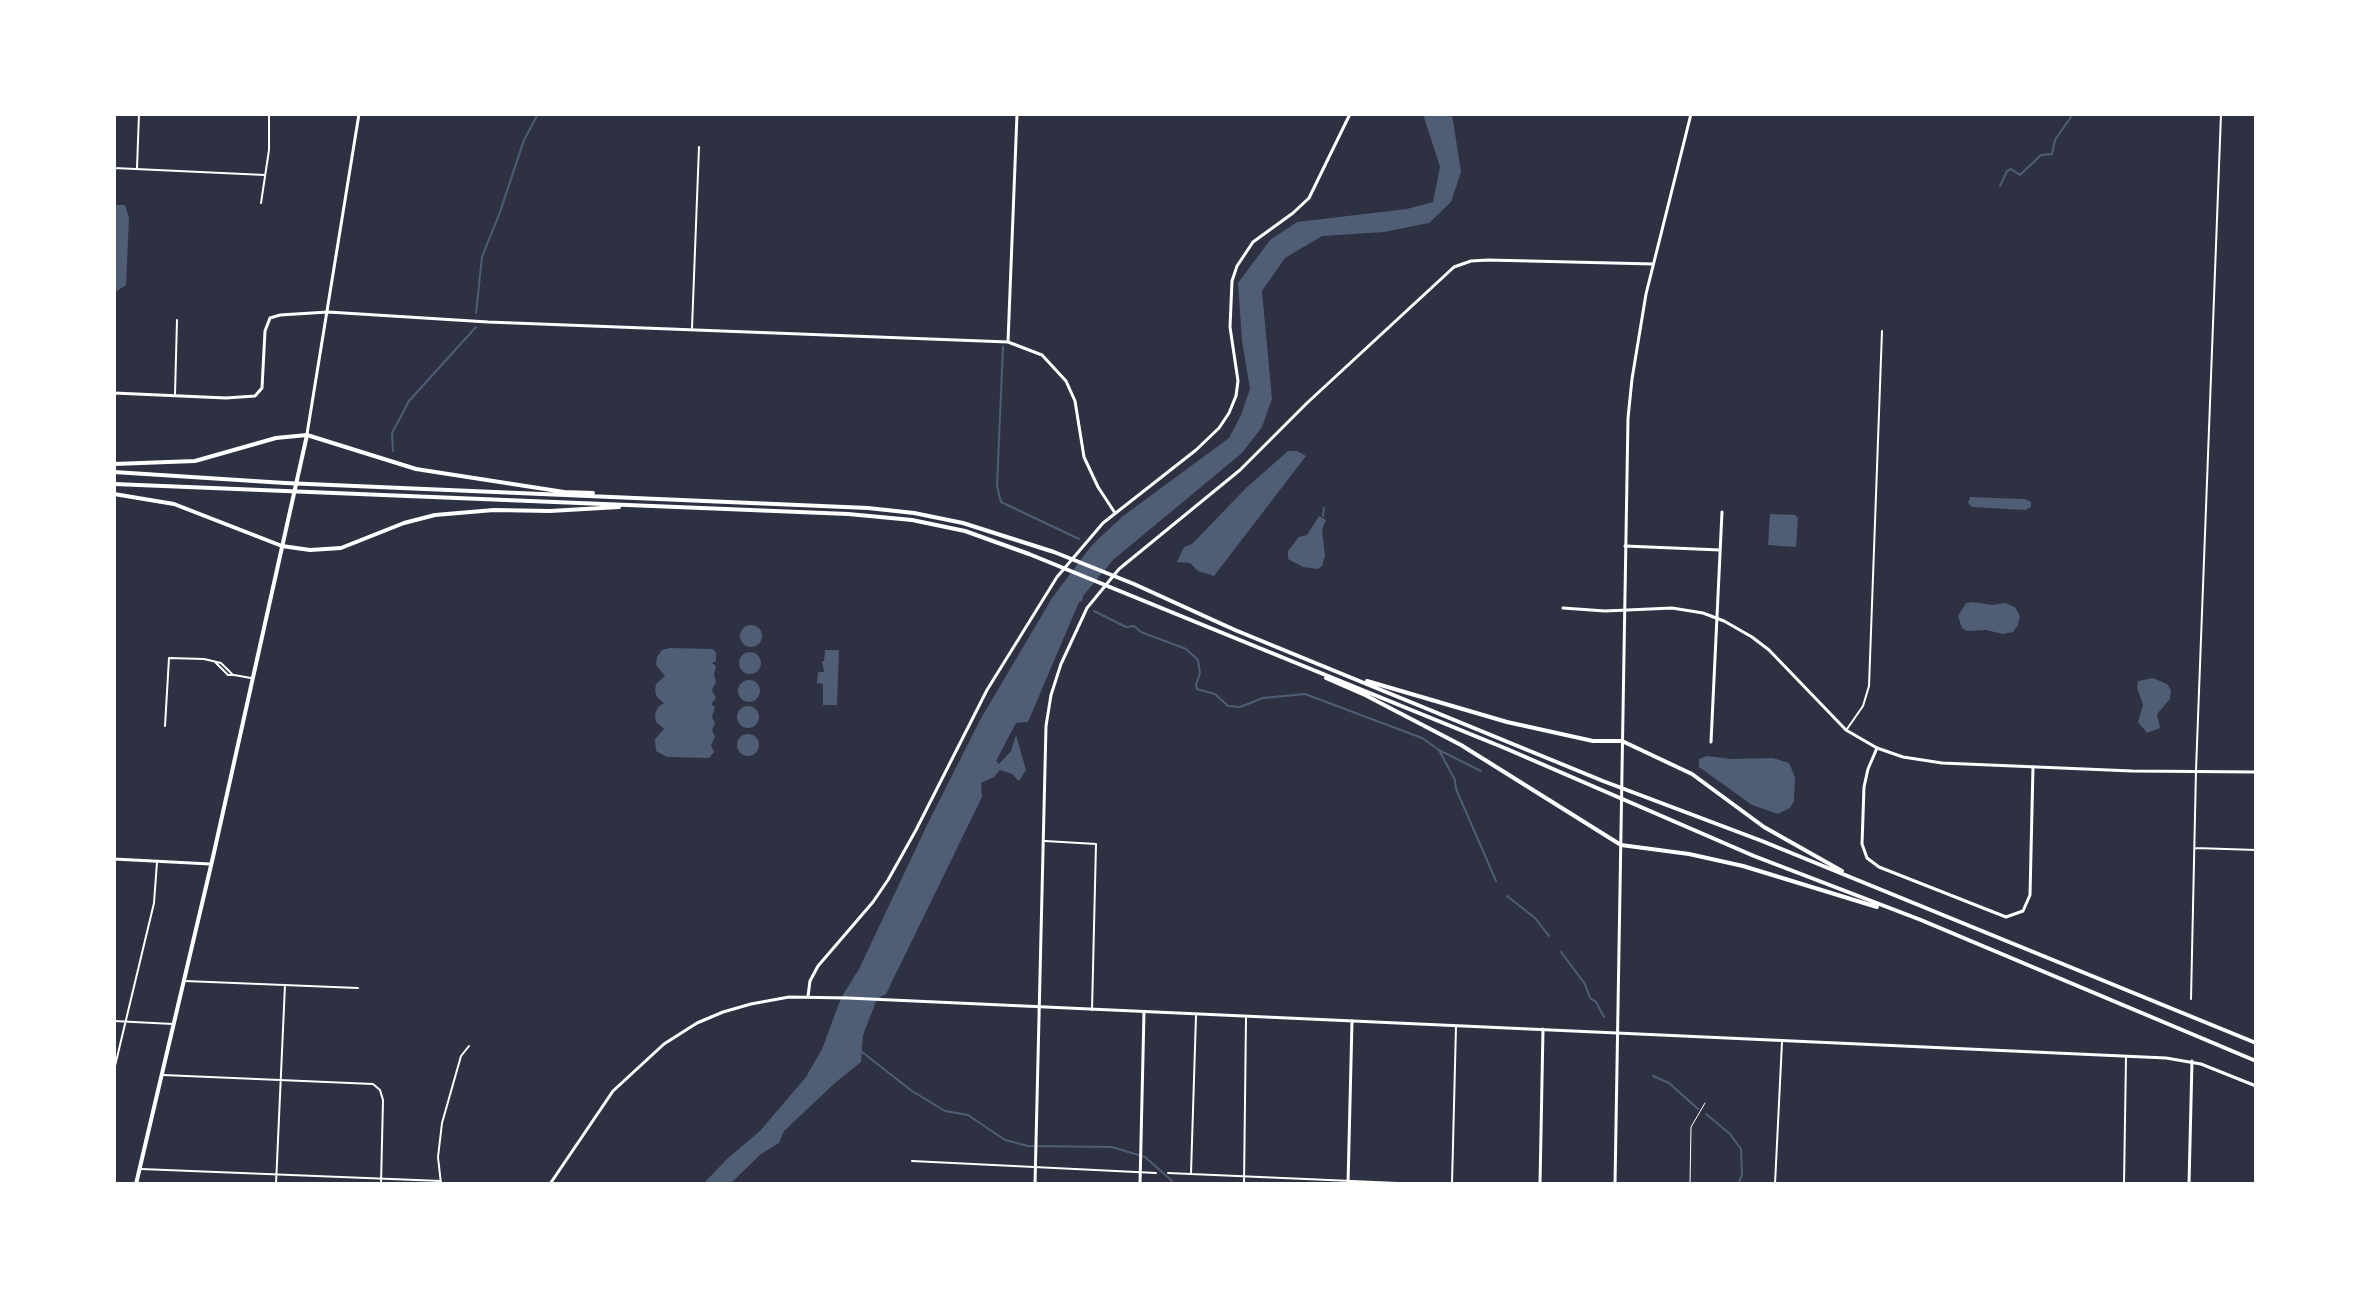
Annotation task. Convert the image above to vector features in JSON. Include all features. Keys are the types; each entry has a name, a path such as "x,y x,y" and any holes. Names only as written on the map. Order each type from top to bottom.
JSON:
{"highway":[{"path":"136,1184 307,435"},
{"path":"114,464 195,461 276,438 307,435 416,469 564,492 622,497"},
{"path":"114,472 296,484 842,507 914,513 963,523 1054,552 1134,584 1235,630 1603,781 1854,878 2256,1043"},
{"path":"114,484 904,519 965,531 1314,670 1775,864 1921,920 2256,1061"},
{"path":"114,494 174,504 282,546 310,550 341,548 404,523 444,514 634,505"},
{"path":"1314,670 1461,745 1621,845 1689,854 1743,866 1921,920"},
{"path":"1342,673 1507,722 1593,741 1622,741 1692,774 1764,827 1854,878"}],"street":[{"path":"136,169 139,114"},
{"path":"261,203 270,139 269,114"},
{"path":"307,435 359,114"},
{"path":"1008,342 1017,114"},
{"path":"808,996 810,981 818,966 873,902 893,870 987,690 1049,588 1091,536 1209,438 1233,405 1238,381 1230,327 1234,275 1242,256 1253,242 1309,198 1350,114"},
{"path":"1615,1184 1625,546 1632,379 1653,264 1691,114"},
{"path":"2191,999 2196,770 2221,114"},
{"path":"691,330 699,147"},
{"path":"114,168 265,175"},
{"path":"1035,1184 1047,715 1061,664 1078,624 1119,569 1240,470 1313,397 1454,267 1471,261 1488,260 1653,264"},
{"path":"114,393 226,398 255,396 262,388 265,331 270,318 328,312 488,322 1008,342 1042,355 1066,381 1075,401 1084,457 1115,513"},
{"path":"175,395 177,320"},
{"path":"1846,730 1863,706 1869,686 1882,331"},
{"path":"1711,742 1722,512"},
{"path":"1625,546 1720,550"},
{"path":"1563,608 1672,608 1717,618 1761,643 1846,730 1897,756 1928,762 2033,767 2256,772"},
{"path":"165,726 169,658 204,659 215,662 228,675 252,678"},
{"path":"1877,748 1866,772 1864,787 1862,844 1867,858 1879,867 2006,917 2023,911 2030,895 2033,767"},
{"path":"1044,841 1096,844 1092,1010"},
{"path":"2194,848 2256,850"},
{"path":"114,859 211,864"},
{"path":"114,1070 154,903 157,861"},
{"path":"184,981 358,988"},
{"path":"276,1184 285,985"},
{"path":"550,1184 613,1091 664,1044 697,1023 737,1007 808,996 2126,1056 2192,1061 2256,1086"},
{"path":"1140,1184 1144,1012"},
{"path":"1191,1174 1196,1014"},
{"path":"1244,1184 1246,1017"},
{"path":"114,1021 174,1024"},
{"path":"1348,1182 1352,1021"},
{"path":"1452,1184 1456,1026"},
{"path":"1540,1184 1543,1029"},
{"path":"1775,1184 1782,1041"},
{"path":"140,1169 441,1183 438,1157 442,1123 461,1056 469,1046"},
{"path":"2124,1184 2126,1056"},
{"path":"2189,1184 2192,1061"},
{"path":"162,1075 368,1083 377,1087 383,1100 381,1184"},
{"path":"912,1161 1156,1173"},
{"path":"1168,1173 1420,1184"}],"lane":[{"path":"1690,1184 1691,1127 1705,1103"}],"water":[{"path":"1423,114 1452,114 1461,172 1451,202 1429,223 1384,232 1322,236 1285,258 1262,291 1272,399 1262,427 1242,453 1113,560 1079,602 1028,722 1016,723 996,761 999,764 1011,751 1016,735 1026,770 1019,781 1012,774 1000,770 981,783 982,797 886,994 877,999 863,1035 861,1062 784,1131 779,1143 761,1154 730,1184 703,1184 760,1131 806,1077 822,1049 841,998 859,969 980,720 1052,598 1092,545 1123,516 1229,438 1250,389 1242,341 1238,283 1270,240 1297,222 1407,209 1433,202 1440,167"},
{"path":"114,205 125,205 129,218 126,285 114,293"},
{"path":"1288,451 1297,451 1306,456 1214,576 1198,571 1190,563 1177,562 1184,547 1192,544 1246,488"},
{"path":"1970,497 2025,499 2031,502 2031,507 2025,510 1972,507 1968,503"},
{"path":"1770,514 1795,515 1798,518 1796,547 1768,545"},
{"path":"1319,516 1326,520 1322,530 1325,556 1322,566 1318,569 1303,567 1288,559 1288,551 1299,537 1307,535"},
{"path":"1966,603 1992,605 2005,603 2015,607 2020,616 2018,625 2013,632 2003,634 1986,630 1967,631 1962,628 1958,616"},
{"path":"751,625 759,628 762,636 759,644 751,647 743,644 740,636 743,628"},
{"path":"712,649 716,652 716,661 712,663 716,666 716,682 712,690 716,698 711,704 715,707 712,730 715,737 711,745 714,752 709,758 667,757 656,751 655,739 664,729 656,722 655,714 664,703 655,691 656,684 665,676 656,665 657,657 662,650"},
{"path":"825,650 839,650 837,705 823,705 823,684 817,683 818,672 824,672 822,661"},
{"path":"750,652 758,655 761,663 758,671 750,674 742,671 739,663 742,655"},
{"path":"2153,678 2167,684 2171,690 2170,699 2157,714 2160,728 2147,733 2138,722 2143,705 2137,688 2138,681"},
{"path":"749,680 757,683 760,691 757,699 749,702 741,699 738,691 741,683"},
{"path":"748,706 756,709 759,717 756,725 748,728 740,725 737,717 740,709"},
{"path":"748,734 756,737 759,745 756,753 748,756 740,753 737,745 740,737"},
{"path":"1707,756 1773,758 1789,763 1795,777 1794,801 1790,808 1778,814 1752,805 1699,767 1699,759"}],"waterway":[{"path":"476,313 482,257 524,140 538,114"},
{"path":"2000,186 2007,171 2011,169 2020,175 2041,155 2052,154 2055,140 2073,114"},
{"path":"393,451 392,433 409,401 476,327"},
{"path":"1003,347 997,486 1001,502 1079,539"},
{"path":"1323,516 1324,508"},
{"path":"1094,611 1126,627 1134,626 1141,632 1186,649 1198,660 1200,673 1197,689 1215,694 1228,706 1240,707 1263,698 1305,694 1422,738 1439,750 1455,780 1456,789 1496,881"},
{"path":"1439,750 1481,771"},
{"path":"1507,896 1535,918 1549,936"},
{"path":"1561,952 1604,1017"},
{"path":"862,1052 912,1091 945,1111 968,1115 1005,1140 1028,1146 1112,1147 1145,1157 1173,1184"},
{"path":"1653,1076 1669,1083 1698,1109"},
{"path":"1706,1114 1730,1134 1741,1149 1742,1175 1738,1184"}]}
